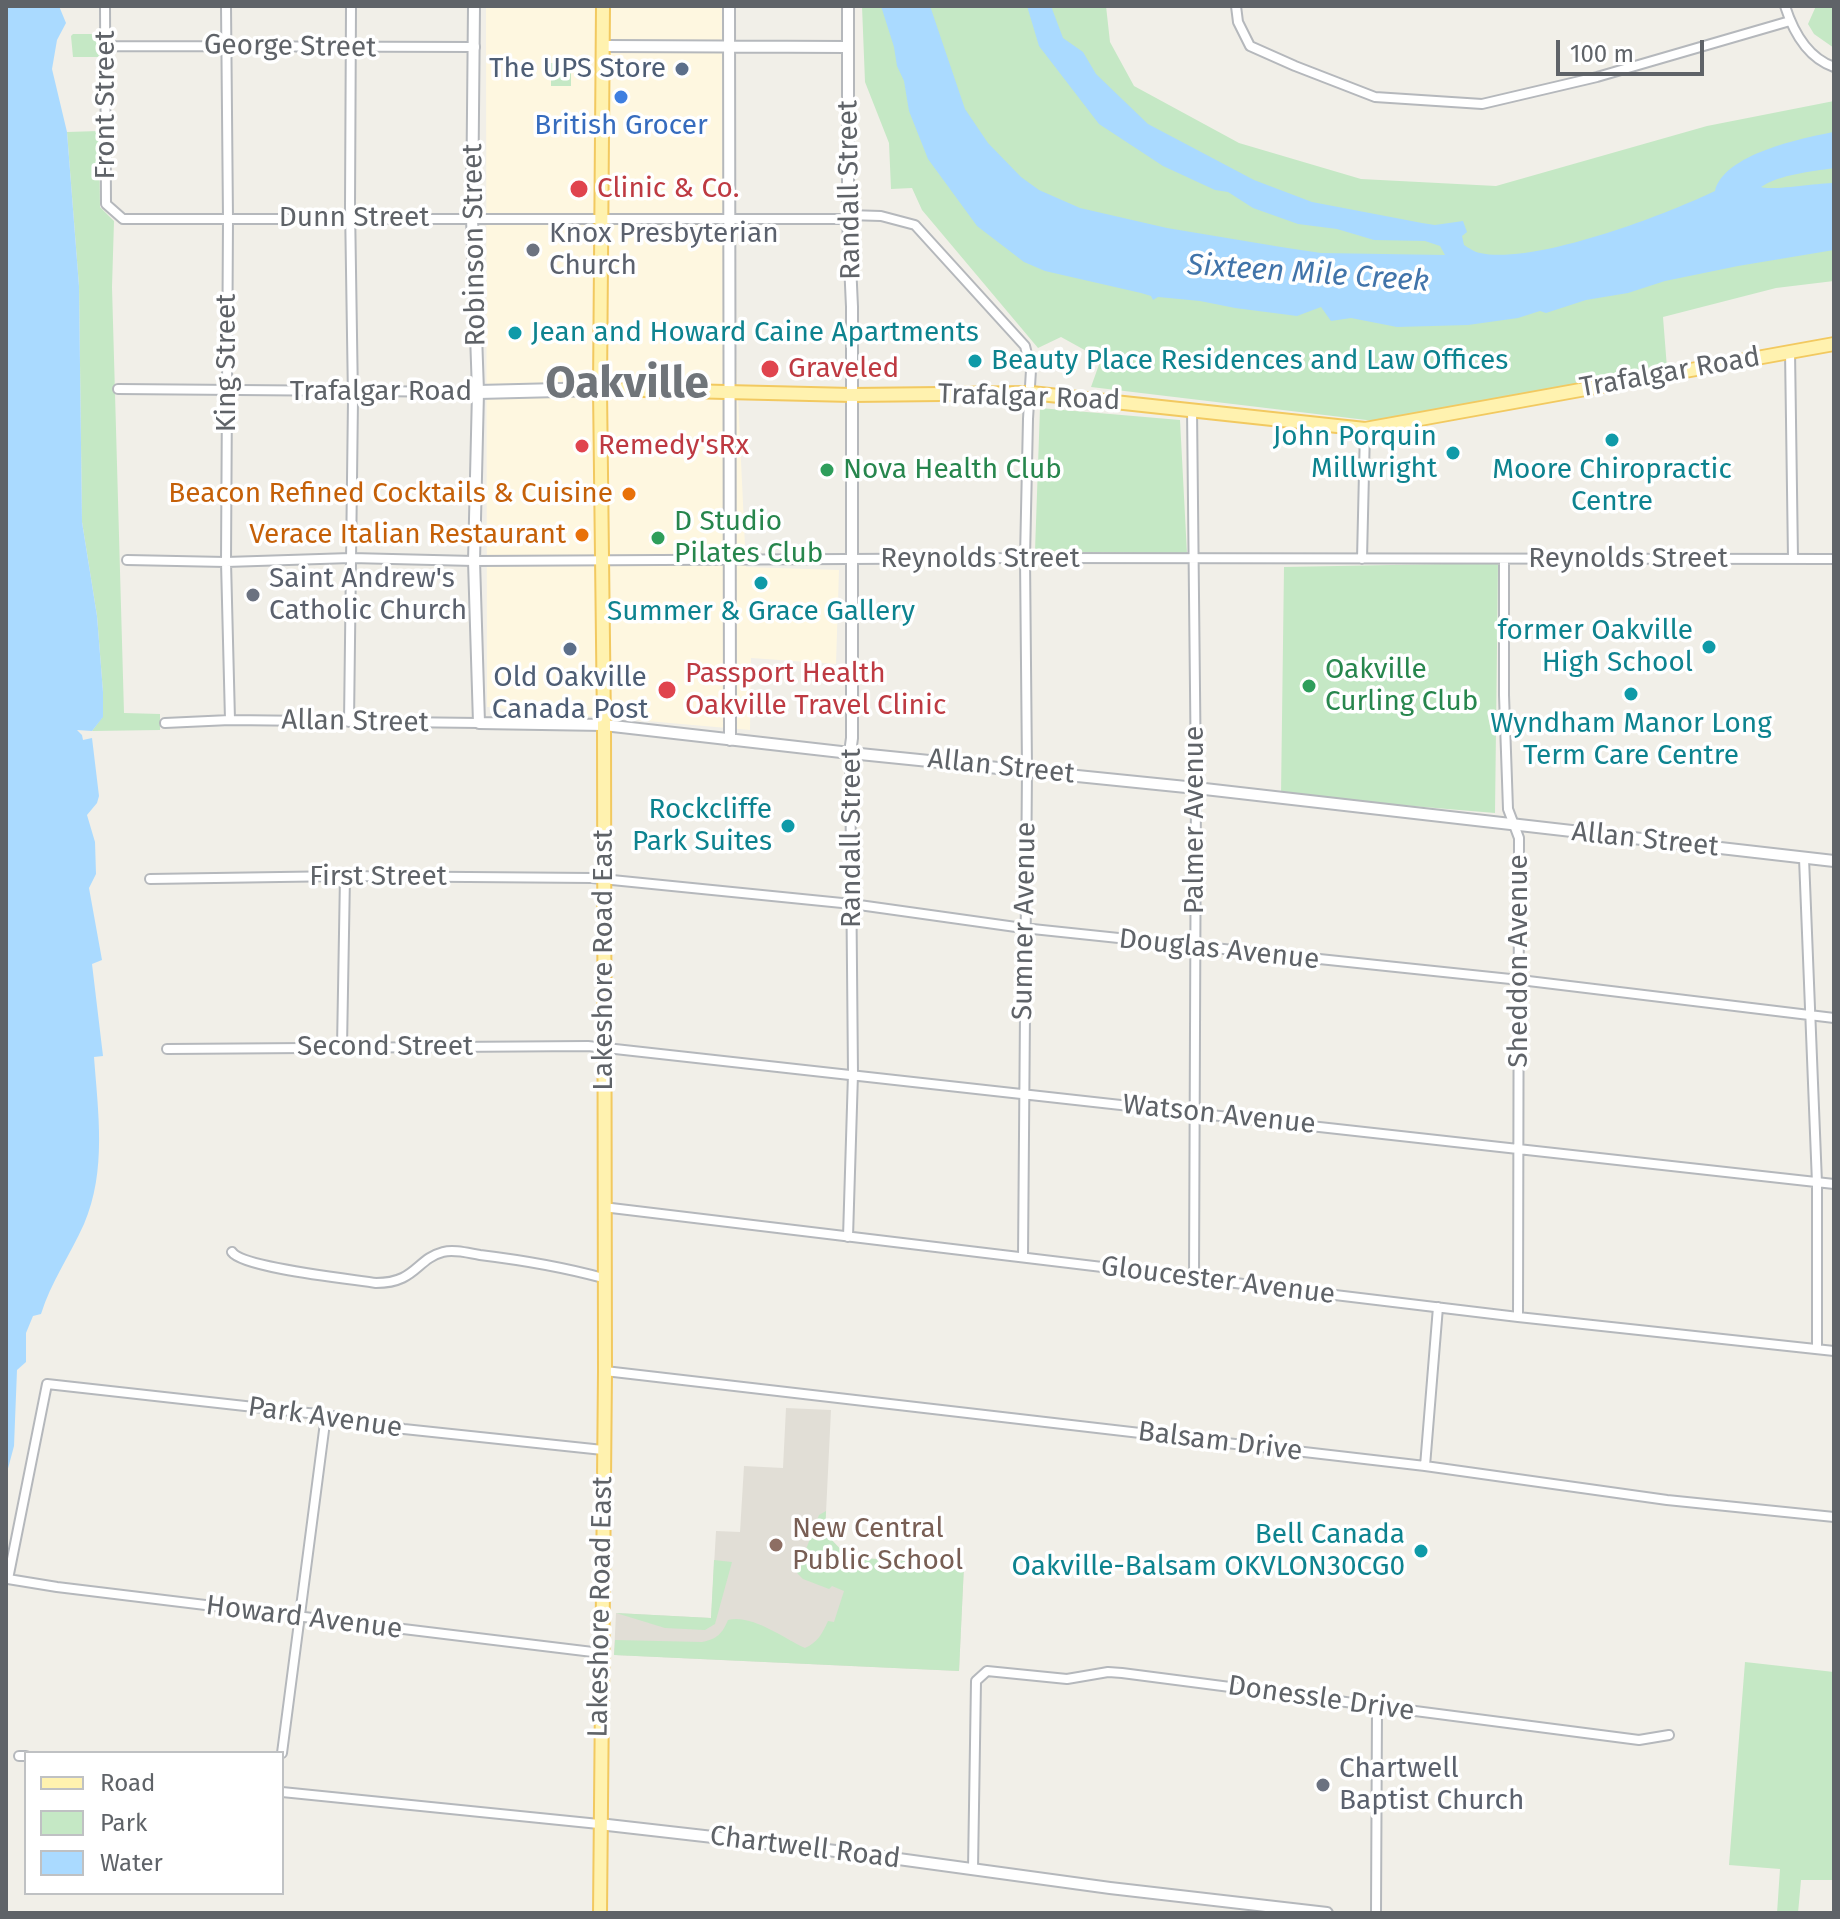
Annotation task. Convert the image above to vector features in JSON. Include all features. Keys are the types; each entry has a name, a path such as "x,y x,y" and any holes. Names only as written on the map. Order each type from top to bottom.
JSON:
{"main road":[{"name":"Lakeshore Road East","path":"600,1913 605,1371 605,879 600,389 603,6"},
{"name":"Trafalgar Road","path":"478,392 600,389 852,395 1031,393 1365,429 1834,344"}],"street":[{"name":"Front Street","path":"105,6 106,204"},
{"name":"King Street","path":"226,6 226,562 230,720"},
{"path":"349,722 353,390 351,6"},
{"name":"Robinson Street","path":"474,6 472,218 478,392 474,561 479,723"},
{"path":"729,6 730,740"},
{"name":"Randall Street","path":"848,6 853,1074 848,1237"},
{"path":"1236,6 1238,22 1250,46 1295,66 1375,97 1482,104 1597,77 1790,21"},
{"path":"1785,6 1807,50 1834,67"},
{"name":"George Street","path":"105,46 475,47"},
{"path":"604,46 848,47"},
{"name":"Dunn Street","path":"106,204 123,219 350,217 603,220 881,216 915,225 1025,346 1031,370 1031,393"},
{"path":"1790,351 1793,559"},
{"name":"Trafalgar Road","path":"118,389 478,392"},
{"name":"Sumner Avenue","path":"1023,1257 1023,928 1027,769 1025,558 1031,393"},
{"name":"Palmer Avenue","path":"1192,409 1196,788 1194,1278"},
{"path":"1362,559 1365,429"},
{"name":"Sheddon Avenue","path":"1504,559 1508,809 1519,838 1518,1317"},
{"name":"Reynolds Street","path":"127,560 1834,559"},
{"name":"Allan Street","path":"165,723 230,720 604,725 1027,769 1834,861"},
{"path":"1804,858 1817,1183 1817,1348"},
{"path":"342,1047 345,876"},
{"name":"First Street","path":"150,879 345,876 605,879"},
{"name":"Douglas Avenue","path":"605,879 852,904 1195,948 1520,980 1834,1018"},
{"name":"Second Street","path":"167,1049 603,1047"},
{"name":"Watson Avenue","path":"603,1047 1834,1184"},
{"name":"Gloucester Avenue","path":"603,1207 1518,1317 1834,1351"},
{"path":"232,1252 237,1259 258,1264 376,1283 407,1278 434,1256 452,1251 518,1260 603,1278"},
{"path":"1425,1466 1438,1307"},
{"name":"Balsam Drive","path":"605,1371 1425,1466 1667,1500 1834,1517"},
{"name":"Park Avenue","path":"8,1579 47,1384 326,1415 404,1429 603,1450"},
{"path":"282,1751 326,1415"},
{"name":"Howard Avenue","path":"8,1579 601,1653"},
{"name":"Donessle Drive","path":"973,1869 976,1681 987,1671 1067,1679 1122,1673 1639,1740 1669,1735"},
{"path":"1376,1913 1377,1707"},
{"name":"Chartwell Road","path":"284,1792 599,1824 1327,1913"}],"shaded area":[{"path":"486,6 723,6 723,78 746,567 839,570 836,664 751,658 750,730 487,707"},
{"name":"New Central Public School","path":"786,1408 831,1410 825,1533 848,1557 964,1565 959,1671 614,1655 616,1613 711,1618 716,1531 740,1532 744,1466 783,1468"}],"green space":[{"path":"862,6 1106,6 1110,42 1134,86 1239,143 1361,179 1496,186 1707,126 1834,101 1834,281 1776,288 1663,317 1667,368 1383,422 1091,387 1101,359 1061,337 1038,348 922,210 912,188 891,189 889,143 865,82"},
{"path":"1816,6 1834,6 1834,48 1814,34 1808,24"},
{"path":"73,34 100,34 101,57 73,57"},
{"path":"551,63 571,63 571,86 551,86"},
{"path":"99,131 100,207 114,221 112,287 124,713 160,714 160,730 92,731 103,716 103,692 97,616 82,522 79,286 67,132"},
{"path":"1040,408 1180,420 1187,554 1035,551"},
{"path":"1498,563 1495,813 1281,795 1284,567"},
{"path":"826,1511 825,1533 848,1557 964,1565 959,1671 614,1655 615,1640 702,1642 718,1635 728,1620 737,1619 767,1628 805,1648 809,1646 819,1637 828,1621 834,1622 844,1591 832,1586 829,1589 803,1579 797,1573 819,1515"},
{"path":"714,1560 732,1562 715,1624 705,1630 665,1628 616,1613 711,1618"},
{"path":"1745,1662 1834,1672 1834,1880 1801,1880 1798,1913 1777,1913 1780,1869 1729,1865"}],"water":[{"path":"6,6 59,6 66,23 57,40 52,69 67,132 79,286 82,522 97,616 103,692 103,717 92,731 77,730 83,740 92,738 99,796 87,815 95,842 96,874 89,888 102,960 92,964 103,1056 94,1057 99,1120 96,1183 84,1224 41,1314 33,1316 26,1333 26,1362 17,1370 14,1446 6,1476"},
{"name":"Sixteen Mile Creek","path":"881,6 930,6 965,109 988,143 1021,177 1039,190 1080,208 1167,228 1321,253 1445,255 1440,246 1425,241 1374,240 1337,229 1298,224 1253,208 1228,192 1215,190 1163,166 1099,124 1039,46 1027,6 1051,6 1063,38 1083,52 1096,74 1148,124 1254,180 1312,202 1435,225 1463,221 1467,232 1462,236 1464,245 1480,253 1504,255 1532,252 1599,236 1715,191 1721,178 1733,167 1766,150 1834,132 1834,168 1787,176 1761,187 1834,183 1834,250 1665,281 1546,313 1540,311 1518,318 1468,325 1397,327 1351,318 1331,321 1321,307 1297,316 1200,301 1158,297 1153,300 1151,296 1141,293 1045,271 1024,262 977,226 928,159 909,111 904,81"}],"place":[{"name":"The UPS Store","path":"682,69"},
{"name":"British Grocer","path":"621,97"},
{"name":"Clinic & Co.","path":"579,189"},
{"name":"Knox Presbyterian Church","path":"533,250"},
{"name":"Jean and Howard Caine Apartments","path":"515,333"},
{"name":"Beauty Place Residences and Law Offices","path":"975,361"},
{"name":"Graveled","path":"770,369"},
{"name":"Moore Chiropractic Centre","path":"1612,440"},
{"name":"Remedy'sRx","path":"582,446"},
{"name":"John Porquin Millwright","path":"1453,453"},
{"name":"Nova Health Club","path":"827,470"},
{"name":"Beacon Refined Cocktails & Cuisine","path":"629,494"},
{"name":"Verace Italian Restaurant","path":"582,535"},
{"name":"D Studio Pilates Club","path":"658,538"},
{"name":"Summer & Grace Gallery","path":"761,583"},
{"name":"Saint Andrew's Catholic Church","path":"253,595"},
{"name":"former Oakville High School","path":"1709,647"},
{"name":"Old Oakville Canada Post","path":"570,649"},
{"name":"Oakville Curling Club","path":"1309,686"},
{"name":"Passport Health Oakville Travel Clinic","path":"667,690"},
{"name":"Wyndham Manor Long Term Care Centre","path":"1631,694"},
{"name":"Rockcliffe Park Suites","path":"788,826"},
{"name":"New Central Public School","path":"776,1545"},
{"name":"Bell Canada Oakville-Balsam OKVLON30CG0","path":"1421,1551"},
{"name":"Chartwell Baptist Church","path":"1323,1785"}],"district":[{"name":"Oakville","path":"627,385"}]}
